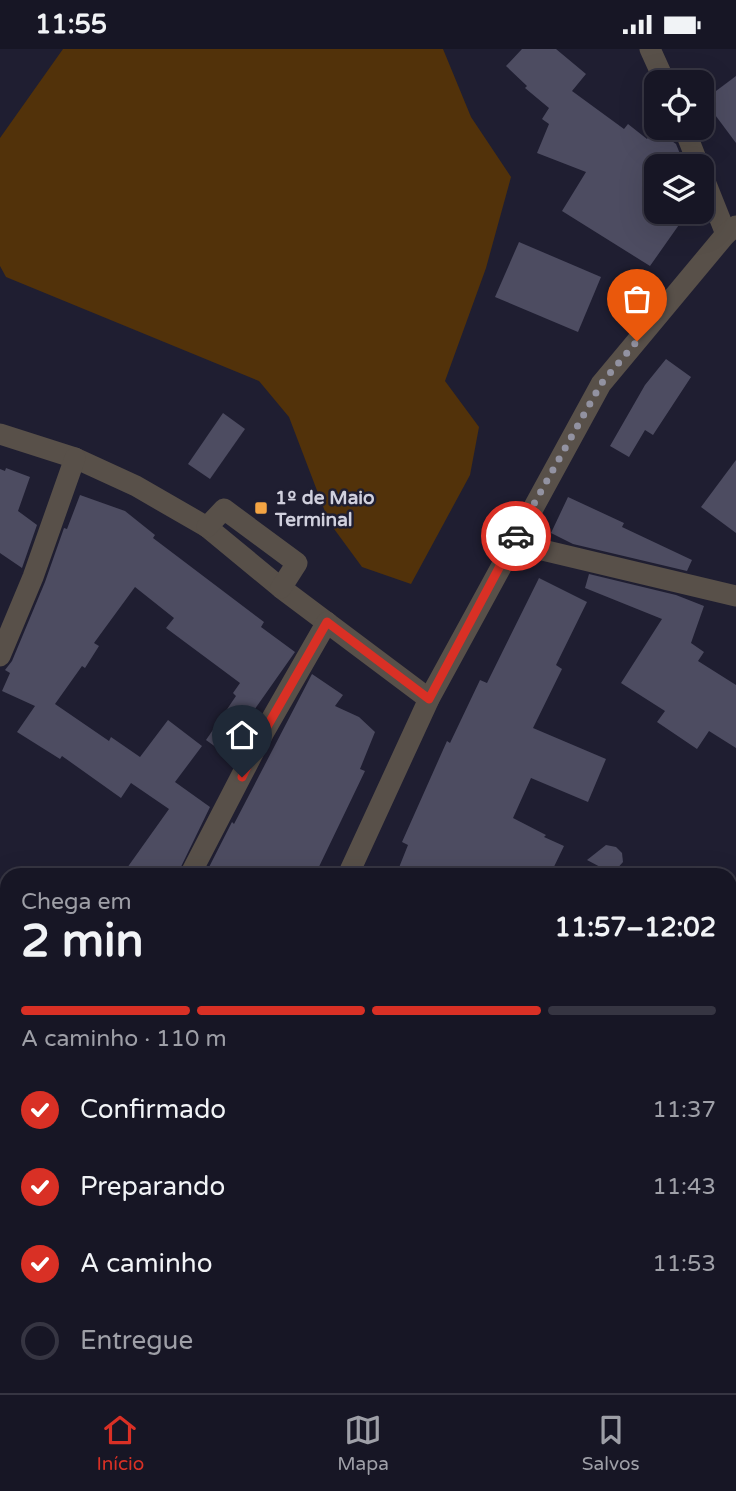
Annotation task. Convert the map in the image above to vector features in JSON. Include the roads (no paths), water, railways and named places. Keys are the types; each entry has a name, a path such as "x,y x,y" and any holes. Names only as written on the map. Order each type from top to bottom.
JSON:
{"street":[{"path":"650,49 660,70"},
{"path":"351,868 429,699 601,384 731,230 714,197"},
{"path":"0,434 75,459 136,486 207,527 281,588 429,699"},
{"path":"0,656 33,577 75,459"},
{"path":"207,527 224,509 297,563 281,588"},
{"path":"513,543 736,596"},
{"path":"194,868 264,732 327,622"}],"place":[{"name":"1º de Maio Terminal","path":"261,508"}]}
